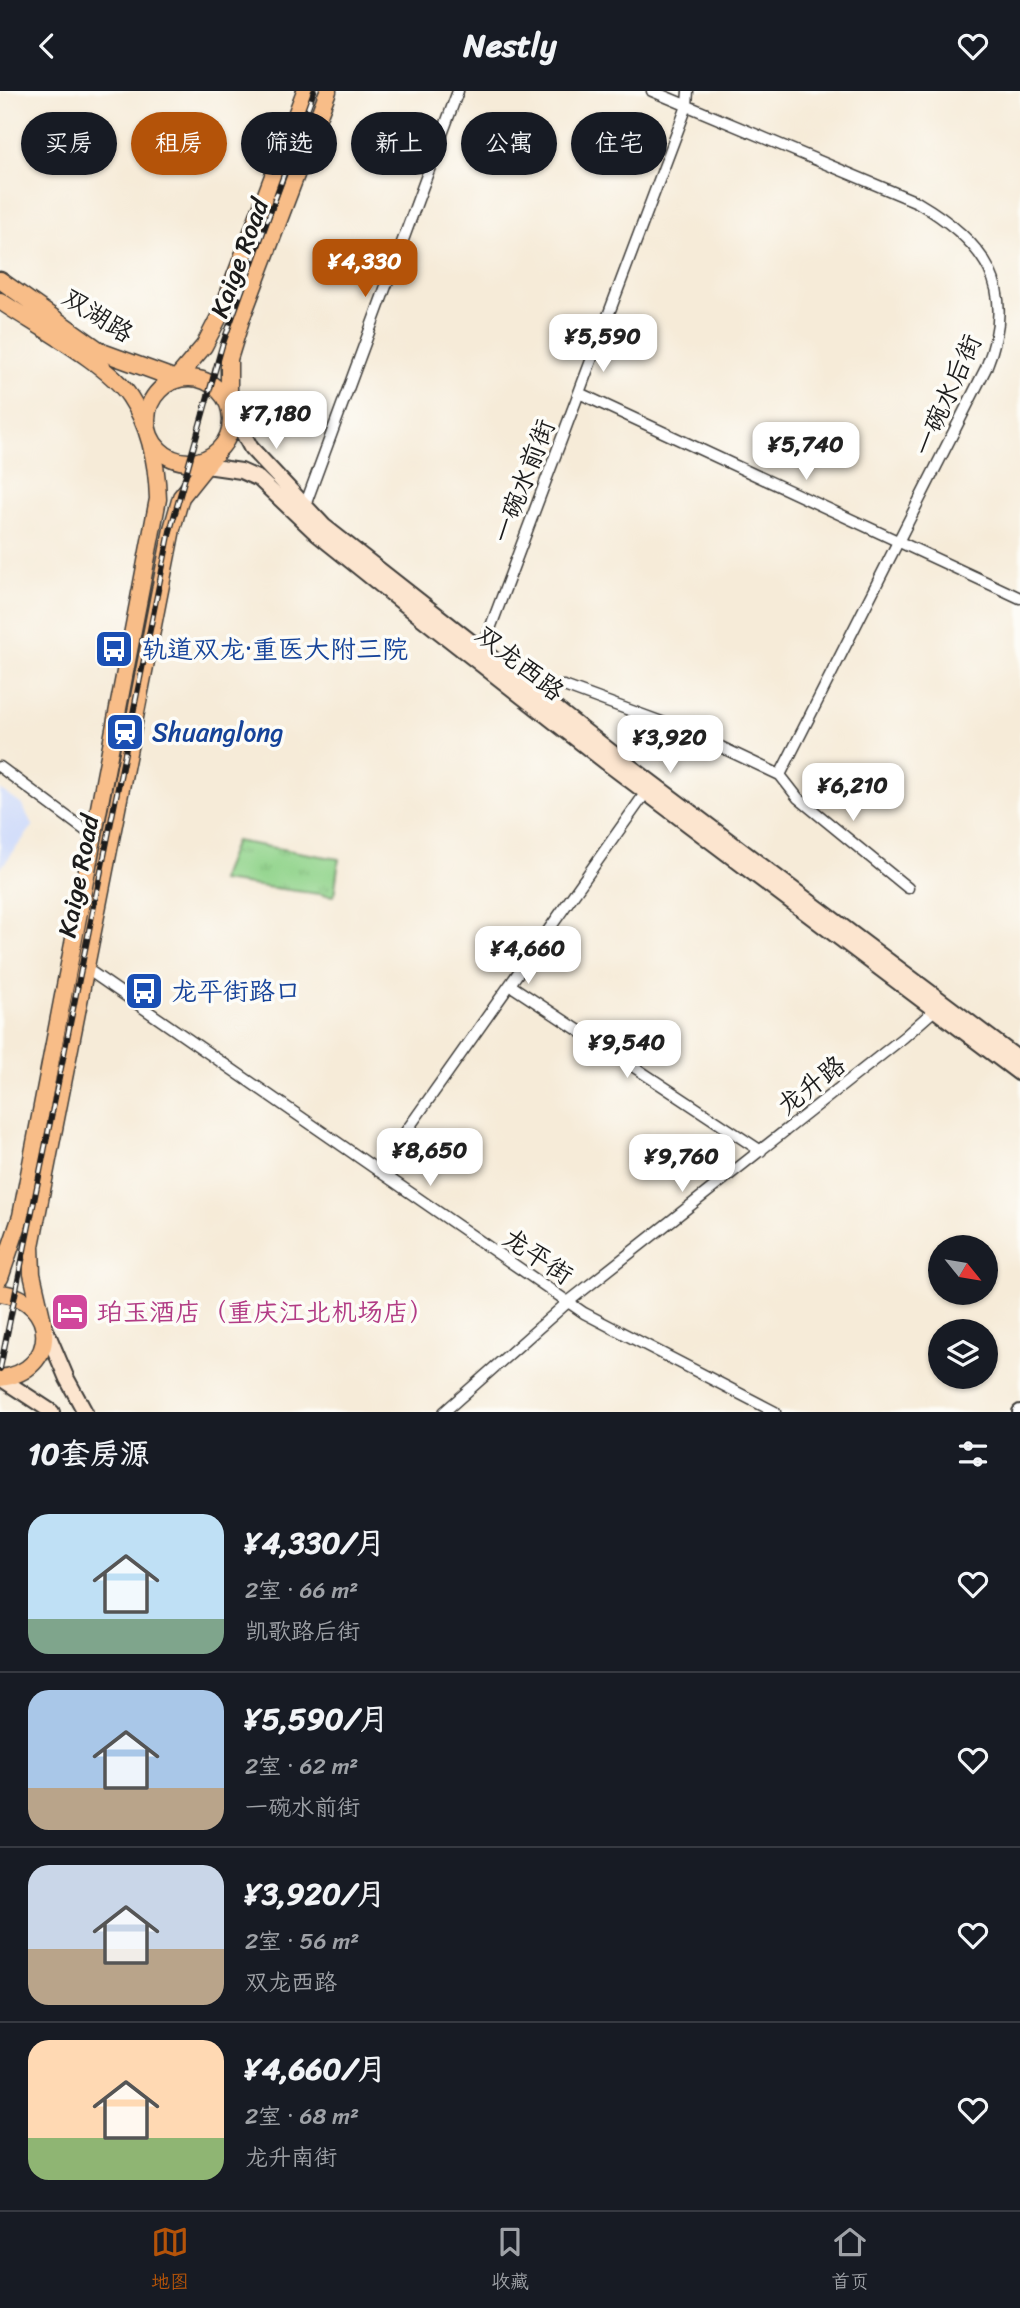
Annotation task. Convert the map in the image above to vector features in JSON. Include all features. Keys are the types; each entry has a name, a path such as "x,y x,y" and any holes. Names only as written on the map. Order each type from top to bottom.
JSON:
{"main road":[{"name":"Kaige Road","path":"176,379 204,346 222,311 305,91"},
{"name":"Kaige Road","path":"229,407 229,359 242,317 328,91"},
{"name":"双湖路","path":"0,280 102,352 176,379"},
{"name":"双湖路","path":"0,301 104,371 129,395 148,434"},
{"path":"176,379 202,380 223,395 229,407 230,431 217,452 197,462 186,463 163,454 148,434 148,407 164,385 176,379"},
{"name":"双龙西路","path":"229,407 251,448 302,513 423,619 939,1006 1020,1074"},
{"name":"Kaige Road","path":"0,1278 21,1216 155,526 158,476 148,434"},
{"name":"Kaige Road","path":"0,1378 26,1371 36,1362 42,1350 43,1322 32,1274 31,1246 84,967 172,529 181,497 217,452"},
{"name":"双龙西路","path":"186,463 242,471 259,479 482,650 649,787"},
{"name":"双龙西路","path":"939,1006 1020,1060"},
{"path":"0,1293 27,1300 43,1322 66,1379 85,1412"},
{"path":"0,1378 52,1412"}],"street":[{"path":"302,513 458,91"},
{"name":"一碗水后街","path":"652,91 916,202 949,221 974,243 993,274 1000,313 995,345 900,543 780,775"},
{"name":"一碗水前街","path":"482,650 687,106 688,91"},
{"path":"579,393 1020,598"},
{"path":"531,689 564,686 689,732 780,775 798,798 908,888"},
{"path":"0,767 93,835"},
{"path":"378,1171 649,787"},
{"name":"龙平街","path":"84,967 568,1302 775,1412"},
{"path":"510,985 761,1151"},
{"name":"龙升路","path":"444,1412 568,1302 761,1151 939,1006"}],"shaded area":[{"path":"0,789 22,805 33,826 0,869"}],"green space":[{"path":"235,841 339,859 334,896 220,881"}],"railway":[{"path":"0,1369 170,531 222,346 314,91"}],"place":[{"name":"轨道双龙·重医大附三院","path":"114,649"},
{"name":"Shuanglong","path":"125,732"},
{"name":"龙平街路口","path":"144,991"},
{"name":"珀玉酒店（重庆江北机场店）","path":"70,1312"}]}
